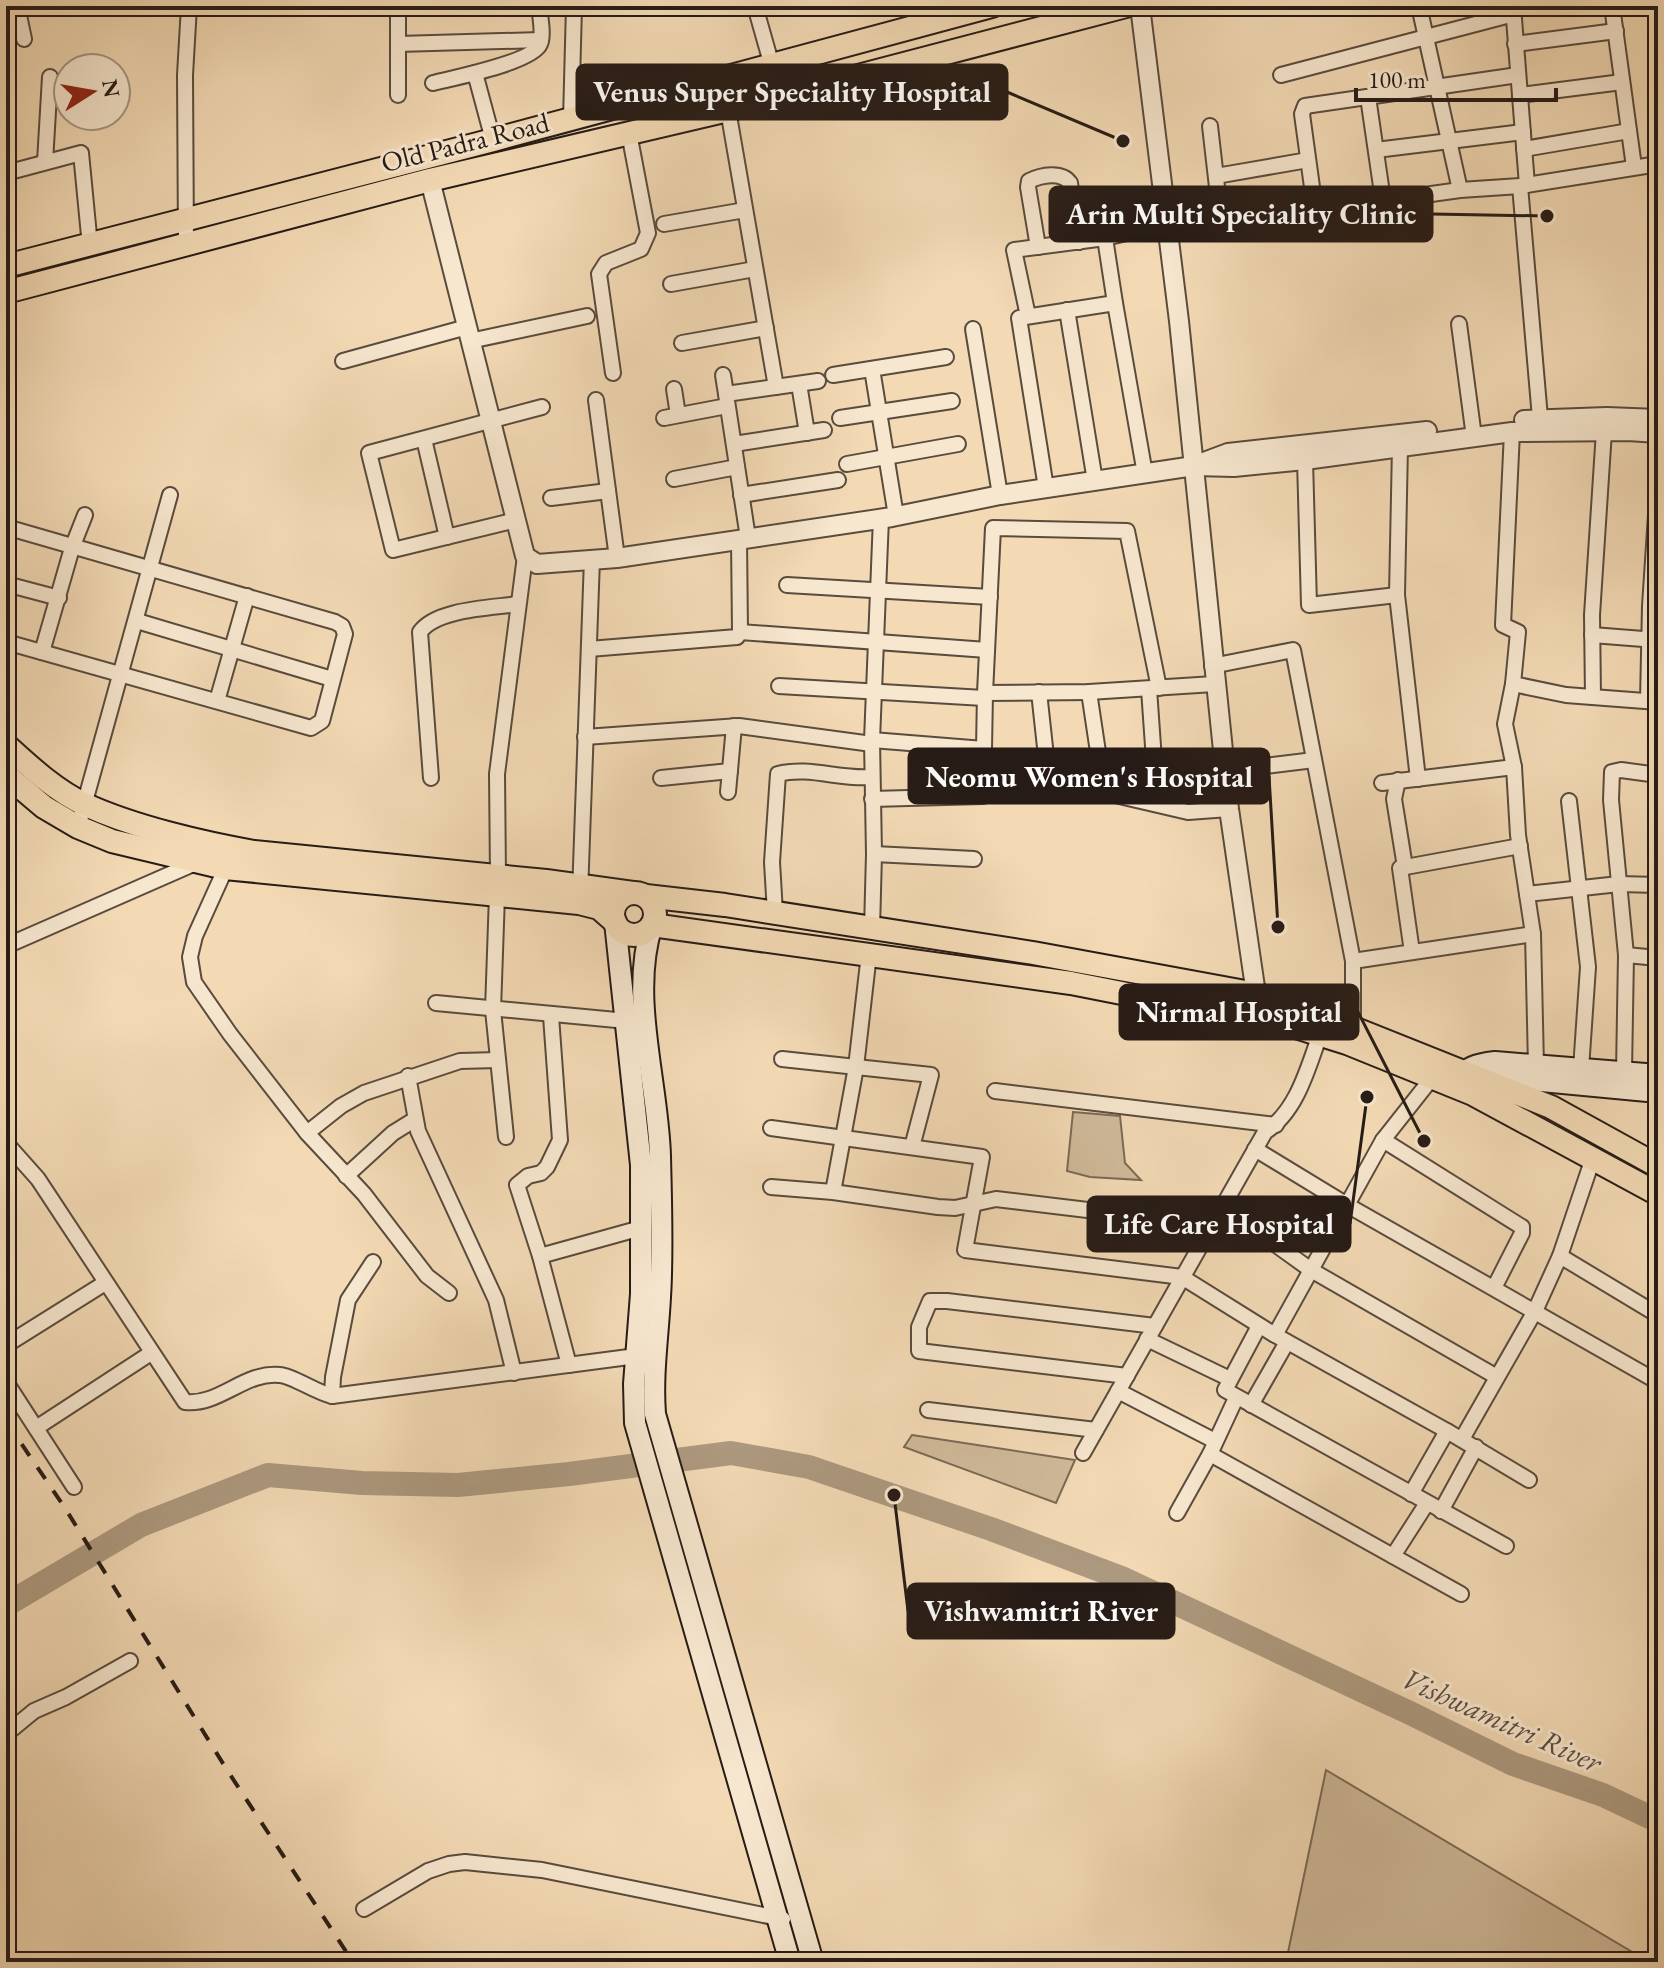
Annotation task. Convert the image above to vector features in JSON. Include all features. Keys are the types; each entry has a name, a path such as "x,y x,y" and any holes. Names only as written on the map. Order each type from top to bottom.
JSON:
{"main road":[{"name":"Old Padra Road","path":"6,292 430,180 728,110 1126,6"},
{"name":"Old Padra Road","path":"6,266 571,120 977,8"},
{"path":"6,745 36,771 84,804 218,856"},
{"path":"6,775 44,807 78,827 112,841 218,856 498,886 580,894 639,894 775,913 1033,953 1255,1005 1323,1026 1461,1082 1551,1107 1658,1166"},
{"path":"580,894 623,932 635,935 647,931 652,925"},
{"path":"639,894 620,898 614,909 641,1165 641,1294 645,1355 655,1414 690,1542 813,1962"},
{"path":"639,894 654,907 656,914 646,943 643,989 660,1153 660,1294 645,1355 635,1423 669,1550 790,1962"},
{"path":"652,925 1071,983 1213,1011 1255,1005"},
{"path":"1323,1026 1353,1028 1461,1082 1658,1194"},
{"path":"1461,1082 1476,1065 1495,1062 1658,1075"},
{"path":"1461,1082 1531,1080 1658,1092"}],"street":[{"path":"17,6 24,39"},
{"path":"186,245 185,75 189,6"},
{"path":"398,6 398,95"},
{"path":"433,83 475,73 534,52 541,40 539,6"},
{"path":"571,120 574,6"},
{"path":"755,6 772,66"},
{"path":"1140,6 1194,466 1224,771 1255,1005"},
{"path":"1419,6 1460,190"},
{"path":"1612,6 1634,167"},
{"path":"1281,75 1514,10 1540,418"},
{"path":"1515,44 1616,31"},
{"path":"398,44 541,40"},
{"path":"475,73 493,140"},
{"path":"1315,209 1302,109 1518,75"},
{"path":"45,162 50,77"},
{"path":"1520,95 1622,82"},
{"path":"1368,97 1383,200"},
{"path":"728,110 776,387"},
{"path":"1210,126 1221,222"},
{"path":"1524,149 1629,131"},
{"path":"1376,150 1523,132"},
{"path":"613,373 599,274 606,263 641,249 648,233 629,133"},
{"path":"6,173 81,153 90,246"},
{"path":"1216,176 1308,160"},
{"path":"1028,316 1014,250 1460,190 1523,186 1658,164"},
{"path":"1038,247 1028,187 1029,181 1034,178 1062,175 1070,183 1079,242"},
{"path":"430,180 525,556 497,774 498,886 493,1010 506,1137"},
{"path":"664,224 745,210"},
{"path":"1105,238 1145,474"},
{"path":"671,284 755,269"},
{"path":"1046,488 1019,318 1115,303"},
{"path":"1067,310 1095,481"},
{"path":"343,361 469,334 587,316"},
{"path":"1459,324 1473,432"},
{"path":"682,343 766,328"},
{"path":"973,329 1000,495"},
{"path":"833,375 946,357"},
{"path":"872,369 886,457 888,517 878,590 872,742 872,929"},
{"path":"723,375 741,495 744,539 740,632"},
{"path":"674,389 671,416 776,387 818,381"},
{"path":"799,384 807,433"},
{"path":"596,400 617,558"},
{"path":"840,418 952,401"},
{"path":"516,520 393,550 369,453 542,407"},
{"path":"525,556 537,564 617,558 1194,466 1234,467 1400,446 1540,418 1658,419"},
{"path":"734,444 824,430"},
{"path":"1593,697 1592,635 1604,431"},
{"path":"1194,466 1228,453 1473,432 1658,433"},
{"path":"1512,432 1503,625 1518,632 1505,724 1514,767 1520,846 1533,934 1536,1066"},
{"path":"424,439 447,537"},
{"path":"847,464 958,444"},
{"path":"1400,446 1402,549 1397,595 1418,779"},
{"path":"1305,460 1309,605 1397,595"},
{"path":"674,479 737,467"},
{"path":"741,495 838,480"},
{"path":"1513,684 1566,695 1653,701 1658,484"},
{"path":"551,498 608,491"},
{"path":"78,827 170,495"},
{"path":"42,652 72,548 85,515"},
{"path":"6,527 247,596 342,626 345,634 322,721 311,728 6,642"},
{"path":"982,796 993,528 1127,531 1154,688 1157,803"},
{"path":"580,894 592,559"},
{"path":"6,584 59,598"},
{"path":"787,585 990,597"},
{"path":"217,701 247,596"},
{"path":"431,778 420,632 425,625 441,616 518,604"},
{"path":"137,621 332,679"},
{"path":"589,649 731,639 740,632 987,650"},
{"path":"1592,635 1653,639"},
{"path":"779,686 874,693 984,695 1154,688 1213,675 1293,650 1353,961 1353,1028"},
{"path":"1039,692 1049,784"},
{"path":"1089,692 1104,792"},
{"path":"585,737 734,726 872,742 984,749"},
{"path":"728,792 734,726"},
{"path":"1224,771 1314,760"},
{"path":"1382,783 1514,767"},
{"path":"775,913 772,862 778,774 795,770 849,779 872,777"},
{"path":"1624,1072 1626,955 1611,800 1612,772 1621,770 1658,775"},
{"path":"661,778 730,771"},
{"path":"1398,780 1394,799 1405,867"},
{"path":"872,799 982,796 1049,784 1072,785 1188,812 1229,809"},
{"path":"1569,801 1588,967 1581,1069"},
{"path":"1412,952 1400,868 1520,846"},
{"path":"874,854 974,859"},
{"path":"6,946 218,856"},
{"path":"218,856 195,936 190,969 194,982 307,1133 392,1229 427,1276 449,1293"},
{"path":"1527,894 1619,884 1658,885"},
{"path":"1353,961 1533,934"},
{"path":"833,1192 856,1067 869,954"},
{"path":"1626,955 1658,958"},
{"path":"436,1003 627,1021"},
{"path":"551,1016 560,1140 547,1167 517,1185 569,1365"},
{"path":"1083,1453 1265,1132 1276,1125 1303,1083 1323,1026"},
{"path":"782,1059 931,1075 912,1147"},
{"path":"307,1133 353,1099 408,1076 460,1061 498,1060"},
{"path":"408,1076 414,1120 496,1300 514,1373"},
{"path":"1251,1405 1311,1270 1383,1140 1461,1082"},
{"path":"995,1091 1276,1125"},
{"path":"346,1176 393,1133 414,1120"},
{"path":"771,1128 982,1157 965,1250 1182,1277 1259,1326 1462,1439 1529,1480"},
{"path":"1383,1140 1522,1227 1522,1233 1494,1288"},
{"path":"6,1143 38,1179 185,1402 207,1400 246,1381 270,1375 283,1375 315,1392 332,1396 645,1355"},
{"path":"1255,1149 1347,1205 1658,1382"},
{"path":"1462,1439 1535,1311 1560,1256 1593,1158"},
{"path":"771,1187 955,1208 996,1199 1212,1225"},
{"path":"1222,1206 1311,1270 1497,1377"},
{"path":"540,1256 641,1228"},
{"path":"1560,1256 1658,1315"},
{"path":"332,1396 348,1300 373,1262"},
{"path":"6,1345 105,1283"},
{"path":"1127,1376 919,1351 919,1327 930,1301 947,1301 1151,1332 1230,1379"},
{"path":"1259,1326 1225,1390 1506,1546"},
{"path":"36,1428 151,1353"},
{"path":"6,1382 74,1487"},
{"path":"1118,1391 1461,1594"},
{"path":"1177,1513 1236,1398"},
{"path":"928,1410 1096,1430"},
{"path":"1411,1494 1447,1431"},
{"path":"1441,1511 1476,1447"},
{"path":"1393,1556 1427,1503"},
{"path":"6,1734 34,1711 130,1661"},
{"path":"364,1909 428,1871 465,1862 542,1870 801,1922"}],"shaded area":[{"path":"1073,1112 1120,1116 1125,1163 1141,1180 1090,1177 1067,1171"},
{"path":"912,1435 1075,1460 1056,1503 904,1447"},
{"path":"1326,1770 1649,1962 1286,1962"}],"waterway":[{"name":"Vishwamitri River","path":"6,1605 141,1525 268,1475 362,1483 458,1485 731,1453 809,1467 991,1529 1124,1579 1513,1764 1603,1795 1658,1821"}],"railway":[{"path":"6,1421 65,1508 227,1770 353,1962"}],"place":[{"name":"Venus Super Speciality Hospital","path":"1123,141"},
{"name":"Arin Multi Speciality Clinic","path":"1547,216"},
{"name":"Neomu Women's Hospital","path":"1278,927"},
{"name":"Life Care Hospital","path":"1367,1097"},
{"name":"Nirmal Hospital","path":"1424,1141"},
{"name":"Vishwamitri River","path":"894,1495"}]}
